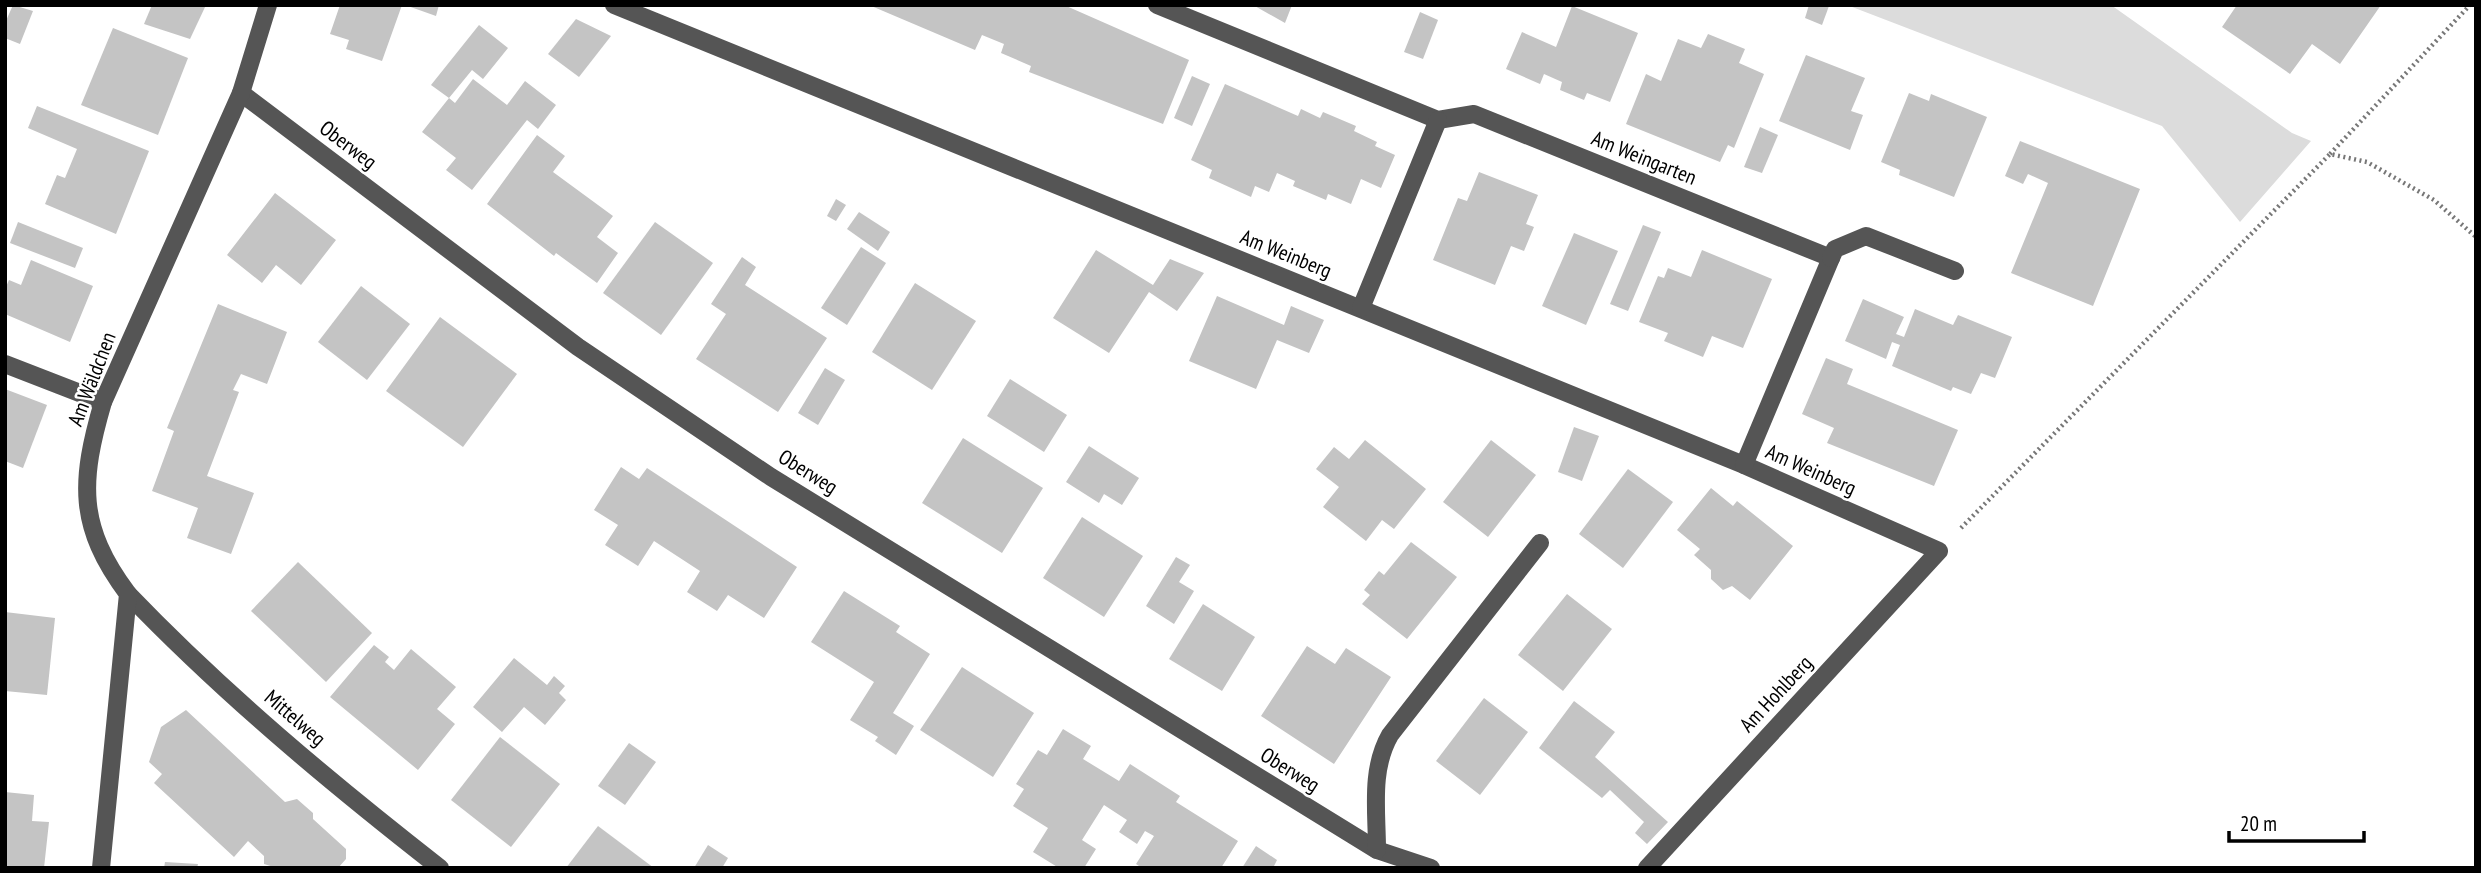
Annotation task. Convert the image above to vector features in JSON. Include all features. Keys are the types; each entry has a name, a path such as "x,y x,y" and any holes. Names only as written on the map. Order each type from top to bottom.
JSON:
{"street":[{"name":"Am Wäldchen","path":"128,594 105,564 88,510 89,461 103,402 241,93 268,5"},
{"name":"Am Weinberg","path":"614,5 1744,465 1939,551"},
{"path":"1157,5 1438,120 1361,309"},
{"name":"Oberweg","path":"241,93 578,347 760,469 1377,850 1431,868"},
{"name":"Am Weingarten","path":"1438,120 1474,114 1831,258"},
{"path":"1744,465 1835,249 1866,236 1955,271"},
{"path":"5,364 103,402"},
{"path":"1377,850 1376,769 1379,754 1390,735 1540,543"},
{"name":"Am Hohlberg","path":"1647,868 1939,551"},
{"path":"101,868 128,594"},
{"name":"Mittelweg","path":"128,594 172,640 228,690 440,868"}],"path":[{"path":"1939,551 2330,154 2470,5"},
{"path":"2330,154 2367,162 2434,200 2476,237"}],"shaded area":[{"path":"1847,5 2111,5 2292,133 2311,141 2240,222 2162,126"}],"building":[{"path":"13,5 33,11 20,44 5,38 5,23"},
{"path":"152,5 206,5 190,39 144,24"},
{"path":"340,5 402,5 382,61 346,49 349,40 330,34"},
{"path":"405,5 439,5 436,16"},
{"path":"869,5 1064,5 1189,60 1163,124 1029,72 1031,66 1001,53 1004,44 982,35 975,50"},
{"path":"1253,5 1292,5 1285,23"},
{"path":"1809,5 1829,6 1822,25 1805,18"},
{"path":"2237,5 2381,5 2340,64 2312,44 2290,74 2222,27"},
{"path":"1572,6 1638,33 1610,102 1587,93 1584,100 1560,90 1562,82 1544,74 1540,84 1506,69 1522,32 1556,47"},
{"path":"1420,12 1438,20 1423,59 1404,52"},
{"path":"576,19 611,36 579,77 548,54"},
{"path":"479,25 508,48 483,79 472,70 449,98 431,85"},
{"path":"113,28 188,58 158,135 81,105"},
{"path":"1708,34 1745,49 1739,63 1764,74 1734,148 1728,145 1720,162 1626,124 1646,74 1661,81 1678,39 1701,48"},
{"path":"1806,55 1865,78 1851,111 1863,115 1850,150 1779,121"},
{"path":"1192,76 1210,84 1192,126 1174,118"},
{"path":"473,79 507,105 525,81 556,105 538,129 527,120 472,190 446,170 456,158 422,132 449,98 455,103"},
{"path":"1225,84 1298,116 1301,109 1320,118 1323,112 1356,126 1354,131 1377,142 1375,146 1395,155 1381,188 1361,179 1351,204 1328,194 1326,200 1293,186 1295,181 1277,173 1269,192 1255,186 1251,197 1209,178 1212,170 1191,160"},
{"path":"1909,93 1929,101 1931,94 1987,117 1954,197 1899,175 1900,170 1881,162"},
{"path":"37,106 149,151 116,234 45,204 57,175 65,178 77,149 28,128"},
{"path":"1760,127 1778,135 1762,173 1744,167"},
{"path":"537,135 565,156 553,172 613,216 597,237 618,253 597,283 556,253 554,256 487,204"},
{"path":"2020,141 2140,189 2093,306 2011,273 2048,183 2028,174 2023,184 2005,176"},
{"path":"1479,172 1538,195 1526,224 1534,227 1524,251 1511,246 1495,285 1433,260 1458,198 1467,201"},
{"path":"275,193 336,240 301,285 276,265 262,283 227,255"},
{"path":"836,199 846,205 836,221 827,216"},
{"path":"859,212 890,232 878,251 847,229"},
{"path":"18,222 83,248 75,268 10,243"},
{"path":"655,222 713,263 661,335 603,293"},
{"path":"1643,225 1661,232 1628,311 1610,304"},
{"path":"1574,233 1618,251 1586,325 1542,306"},
{"path":"861,247 886,263 847,325 821,308"},
{"path":"1096,250 1153,285 1170,259 1204,273 1177,311 1149,292 1109,353 1053,318"},
{"path":"1702,250 1772,279 1743,348 1712,336 1703,357 1664,341 1668,333 1639,322 1658,276 1664,278 1668,268 1691,277"},
{"path":"742,257 756,267 745,285 827,338 778,412 696,359 726,314 711,304"},
{"path":"31,260 93,286 70,342 5,314 5,289 9,280 21,285"},
{"path":"915,283 976,321 932,390 872,352"},
{"path":"361,286 410,324 367,380 318,342"},
{"path":"1217,296 1284,325 1291,306 1324,320 1309,353 1277,340 1256,389 1189,361"},
{"path":"1863,299 1904,317 1896,334 1904,337 1915,309 1953,325 1958,315 2012,337 1995,378 1981,373 1971,394 1953,387 1951,391 1892,366 1900,345 1892,342 1886,359 1845,341"},
{"path":"218,304 287,332 267,384 241,374 233,390 239,392 207,476 254,493 231,554 187,538 198,508 152,491 174,431 167,428"},
{"path":"440,317 517,374 463,447 386,391"},
{"path":"1826,358 1853,369 1847,384 1958,430 1934,486 1827,443 1834,428 1802,414"},
{"path":"825,368 845,380 818,425 798,413"},
{"path":"1010,379 1067,415 1044,452 987,416"},
{"path":"5,389 47,405 23,468 5,461"},
{"path":"1574,427 1599,436 1582,481 1558,472"},
{"path":"963,438 1043,488 1002,553 922,503"},
{"path":"1365,440 1426,489 1394,529 1382,520 1366,541 1323,507 1339,487 1316,469 1334,447 1349,459"},
{"path":"1491,440 1536,475 1488,537 1443,502"},
{"path":"1089,446 1139,478 1122,505 1104,494 1099,503 1066,482"},
{"path":"621,467 639,479 647,468 797,567 764,618 728,595 717,611 687,592 700,571 654,541 638,566 605,545 618,525 594,510"},
{"path":"1628,469 1673,502 1623,568 1579,534"},
{"path":"1711,488 1733,506 1737,501 1793,546 1750,600 1732,586 1723,590 1711,579 1711,570 1694,555 1700,549 1677,530"},
{"path":"1082,517 1143,556 1104,617 1043,578"},
{"path":"1411,542 1457,577 1407,639 1362,604 1370,595 1364,590 1379,571 1384,575"},
{"path":"1176,557 1190,565 1179,582 1194,591 1174,624 1146,606"},
{"path":"298,562 372,633 326,682 251,611"},
{"path":"844,591 900,626 896,632 930,654 893,713 914,726 896,755 875,741 878,737 850,720 874,682 811,642"},
{"path":"1567,594 1612,629 1563,691 1518,655"},
{"path":"1203,604 1255,637 1222,691 1169,659"},
{"path":"5,612 55,618 47,695 5,691"},
{"path":"374,645 389,657 385,662 394,670 411,649 456,687 437,709 455,724 418,770 330,697"},
{"path":"1307,646 1335,664 1346,648 1391,677 1334,764 1261,716"},
{"path":"514,658 547,685 554,676 565,686 559,693 566,700 545,725 524,707 502,732 473,707"},
{"path":"962,667 1034,713 993,777 920,730"},
{"path":"1484,698 1528,732 1480,795 1436,761"},
{"path":"1574,701 1615,732 1595,757 1668,822 1647,844 1635,833 1644,822 1610,790 1602,798 1539,748"},
{"path":"186,710 285,802 297,799 313,813 313,819 346,849 346,859 338,868 277,868 264,864 264,856 248,841 234,857 154,783 162,774 149,762 161,727"},
{"path":"1063,729 1091,746 1083,759 1119,781 1130,764 1180,796 1176,802 1238,841 1221,868 1142,868 1136,864 1154,836 1145,831 1137,844 1119,832 1127,820 1104,805 1082,840 1096,849 1084,868 1059,868 1033,852 1048,828 1013,806 1024,789 1016,784 1038,750 1047,755"},
{"path":"500,737 560,784 511,847 451,800"},
{"path":"629,743 656,762 625,805 598,786"},
{"path":"5,792 34,795 32,821 49,822 44,868 5,868"},
{"path":"598,826 654,868 566,868"},
{"path":"708,845 728,858 722,868 694,868"},
{"path":"1256,846 1277,860 1273,868 1242,868"},
{"path":"165,862 198,864 197,868 164,868"}]}
